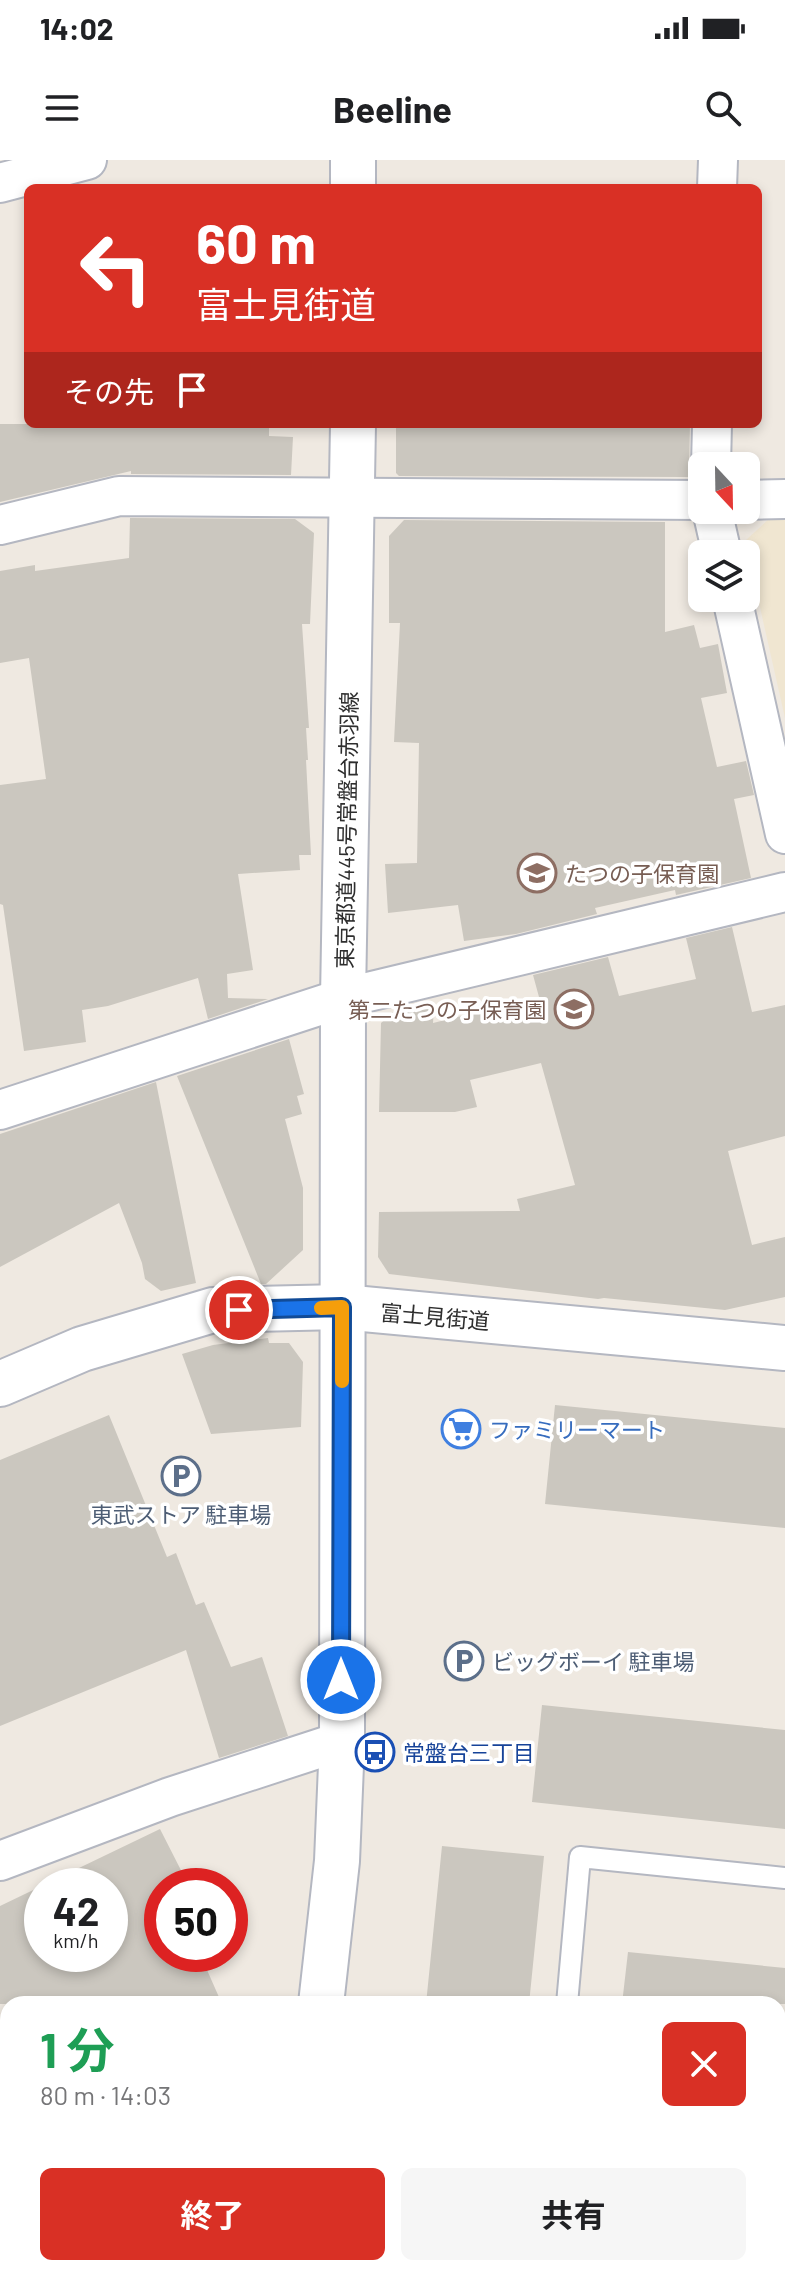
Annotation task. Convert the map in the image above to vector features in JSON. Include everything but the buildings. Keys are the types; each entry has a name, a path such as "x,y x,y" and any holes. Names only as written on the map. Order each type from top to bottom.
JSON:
{"main road":[{"path":"353,160 353,184"},
{"name":"東京都道445号常盤台赤羽線","path":"322,1996 337,1861 342,1741 343,998 353,428"},
{"name":"富士見街道","path":"0,1384 82,1349 213,1310 342,1307 785,1348"}],"street":[{"path":"0,183 87,160"},
{"path":"717,184 718,160"},
{"path":"711,452 712,428"},
{"path":"0,525 119,496 688,500"},
{"path":"760,500 785,499"},
{"path":"735,612 785,834"},
{"path":"0,1110 343,998 785,892"},
{"path":"0,1861 170,1797 342,1741"}],"lane":[{"path":"568,1996 580,1857 785,1878"}],"shaded area":[{"path":"785,513 785,718 760,607 760,540 746,540 772,516"}],"slow traffic":[{"path":"321,1308 342,1307 342,1381"}],"place":[{"name":"たつの子保育園","path":"537,873"},
{"name":"第二たつの子保育園","path":"574,1009"},
{"name":"ファミリーマート","path":"461,1429"},
{"name":"東武ストア 駐車場","path":"181,1476"},
{"name":"ビッグボーイ 駐車場","path":"464,1661"},
{"name":"常盤台三丁目","path":"375,1752"}],"route":[{"path":"239,1310 342,1307 341,1680"}]}
